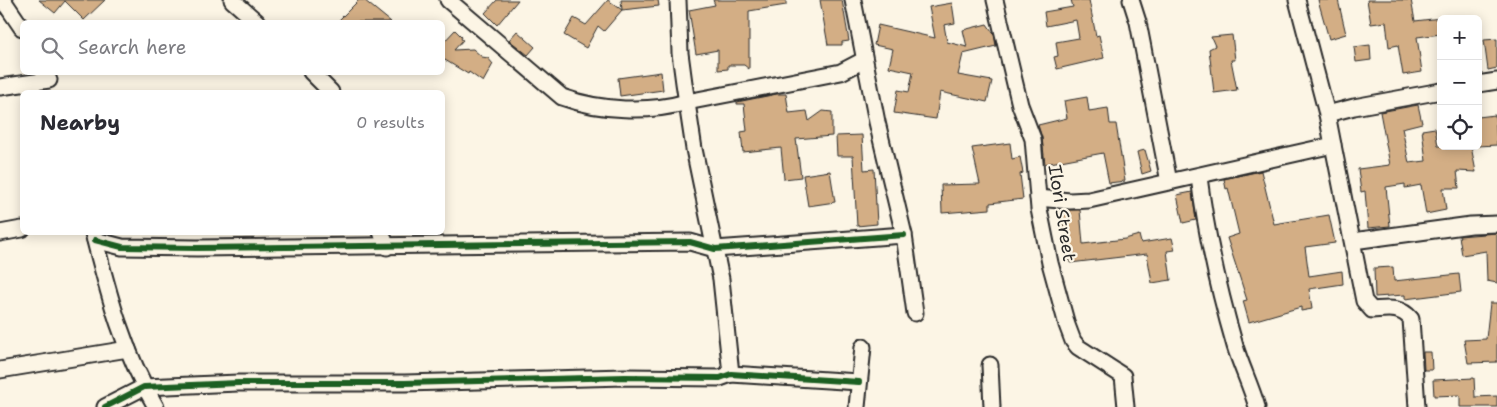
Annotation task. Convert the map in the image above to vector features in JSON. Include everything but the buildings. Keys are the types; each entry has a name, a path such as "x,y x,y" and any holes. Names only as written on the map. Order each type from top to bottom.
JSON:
{"street":[{"path":"4,0 20,25"},
{"path":"232,0 255,20"},
{"path":"448,0 562,97 575,102 612,108 667,108 687,102 841,72 864,60"},
{"path":"678,0 680,52 687,102 694,149 721,279 731,374"},
{"path":"853,0 864,60 904,236 915,313"},
{"name":"Ilori Street","path":"995,0 1020,105 1032,134 1038,198 1050,263 1073,341 1123,376 1126,407"},
{"path":"1131,0 1138,22 1169,182"},
{"path":"1298,0 1327,114 1364,301 1367,307 1372,310 1396,309 1404,312 1411,319 1416,407"},
{"path":"314,75 329,90"},
{"path":"1482,83 1497,81"},
{"path":"0,87 50,82"},
{"path":"1327,114 1354,107 1437,92"},
{"path":"1038,198 1070,201 1089,200 1199,177 1333,145"},
{"path":"1199,177 1217,273 1235,347 1250,382 1257,407"},
{"path":"1353,241 1471,225 1497,224"},
{"path":"0,233 20,230"},
{"path":"368,247 379,235"},
{"path":"382,235 388,247"},
{"path":"94,236 122,247 388,247 690,242 715,249 904,236"},
{"path":"94,236 116,321 144,387 156,407"},
{"path":"101,262 122,247"},
{"path":"857,407 863,347"},
{"path":"0,370 128,350"},
{"path":"990,365 992,407"},
{"path":"105,407 144,387 238,383 405,383 625,377 720,378 731,374 858,382"}],"cycle path":[{"path":"95,240 122,247 197,248 690,242 715,249 904,235"},
{"path":"105,407 144,387 238,383 405,383 625,377 720,378 731,374 859,382"}]}
